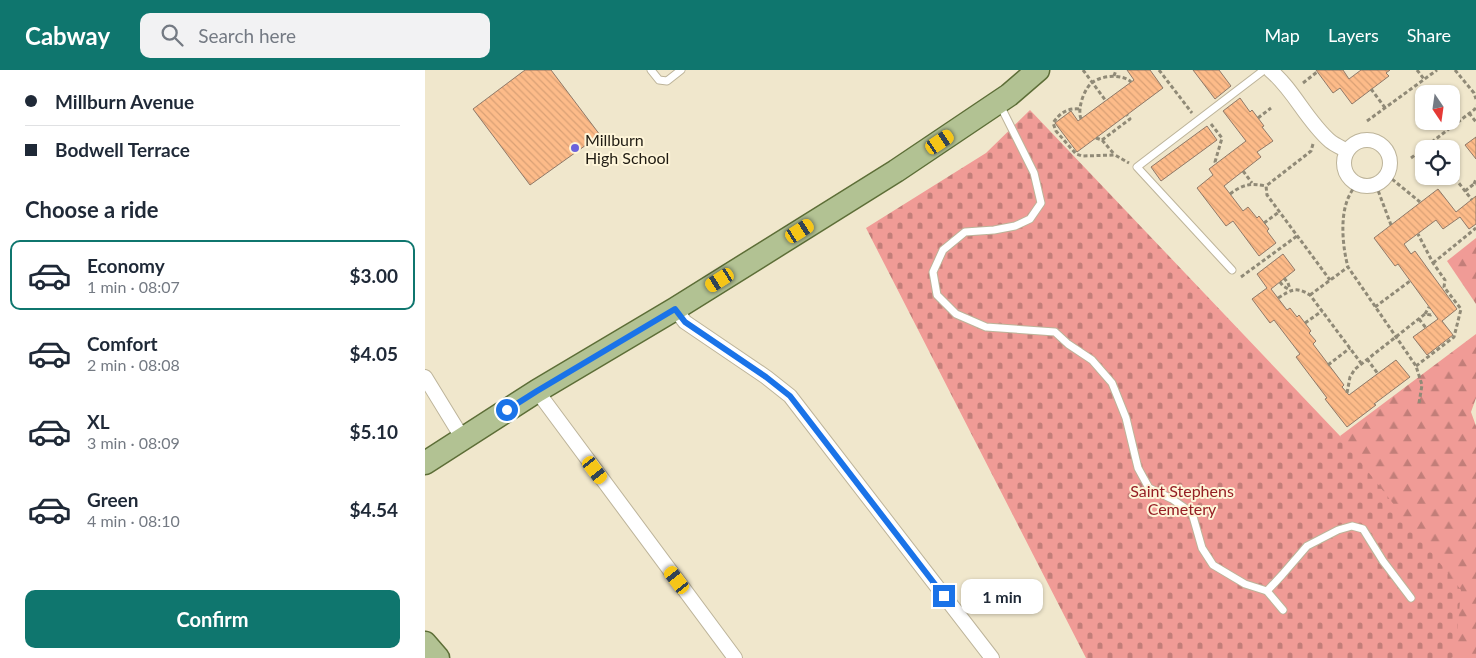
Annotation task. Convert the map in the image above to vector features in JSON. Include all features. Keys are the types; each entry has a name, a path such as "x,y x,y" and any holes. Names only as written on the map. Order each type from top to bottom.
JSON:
{"main road":[{"path":"425,463 537,391 675,309 896,171 1009,95 1031,72"},
{"path":"425,643 438,658"}],"street":[{"path":"1270,70 1281,80 1331,142 1347,150"},
{"path":"1367,139 1375,140 1382,144 1390,157 1391,165 1387,176 1376,185 1363,186 1356,184 1350,179 1344,165 1347,150 1352,144 1367,139"},
{"path":"675,309 685,322 766,377 790,396 992,658"},
{"path":"425,377 463,439"},
{"path":"537,391 735,658"}],"lane":[{"path":"651,70 659,80 667,81 681,70"},
{"path":"1232,270 1137,167 1264,70"},
{"path":"999,102 1034,173 1041,203 1030,219 1015,226 965,232 943,250 933,272 937,295 956,314 986,327 1055,332 1068,344 1092,360 1112,383 1126,418 1139,468 1149,488 1172,499 1192,513 1202,548 1213,565 1245,584 1267,591 1283,610"},
{"path":"1267,591 1307,546 1338,530 1352,526 1363,529 1383,561 1411,598"}],"path":[{"path":"1083,70 1106,101"},
{"path":"1114,76 1116,70"},
{"path":"1159,70 1197,121"},
{"path":"1417,70 1424,80"},
{"path":"1367,121 1437,70"},
{"path":"1455,70 1475,92 1476,99"},
{"path":"1303,83 1317,72"},
{"path":"1081,119 1079,109 1084,94 1092,82 1114,76 1127,78 1131,82"},
{"path":"1371,90 1386,108"},
{"path":"1434,140 1475,109 1476,105"},
{"path":"1258,118 1271,108"},
{"path":"1079,109 1064,111 1057,117 1053,123 1056,131 1076,154 1082,156 1115,155"},
{"path":"1469,113 1476,122"},
{"path":"1102,140 1130,119 1127,115"},
{"path":"1205,115 1222,138 1216,164"},
{"path":"1230,194 1238,188 1253,184 1267,186 1311,151 1317,127"},
{"path":"1097,138 1102,140 1115,155 1137,167"},
{"path":"1411,158 1415,155"},
{"path":"1243,171 1253,184"},
{"path":"1387,176 1420,202"},
{"path":"1465,191 1475,184 1476,179"},
{"path":"1356,184 1346,202 1343,228 1344,253 1348,268 1416,366 1422,385 1419,403"},
{"path":"1376,185 1391,225"},
{"path":"1460,185 1472,200"},
{"path":"1267,186 1267,195 1331,280"},
{"path":"1264,223 1279,212"},
{"path":"1433,263 1476,228"},
{"path":"1416,366 1454,337 1461,309 1444,287 1445,280 1433,263 1419,234"},
{"path":"1232,270 1241,278 1297,236"},
{"path":"1310,295 1348,268"},
{"path":"1285,278 1290,290"},
{"path":"1375,307 1410,281"},
{"path":"1280,282 1290,290 1304,291 1310,295 1361,363"},
{"path":"1278,298 1290,290"},
{"path":"1347,393 1350,377 1361,363 1425,314 1429,307"},
{"path":"1305,324 1322,311"},
{"path":"1425,314 1431,315 1433,313"},
{"path":"1419,318 1426,328"},
{"path":"1329,365 1350,348"},
{"path":"1367,359 1378,374"}],"green space":[{"name":"Saint Stephens Cemetery","path":"1030,110 1340,436 1461,590 1455,657 1086,658 866,228 986,153"},
{"path":"1476,238 1476,304 1447,261"},
{"path":"1476,334 1476,398 1471,412 1476,426 1476,658 1451,658 1455,656 1340,436"}],"building":[{"path":"525,70 551,70 600,135 530,185 473,109"},
{"path":"1127,70 1150,70 1163,88 1077,152 1055,123 1071,111 1078,121 1134,80"},
{"path":"1193,70 1219,70 1231,86 1215,99"},
{"path":"1316,70 1343,70 1349,79 1361,70 1390,70 1386,73 1389,76 1352,104 1340,88 1333,93"},
{"path":"1240,98 1250,112 1252,110 1273,141 1257,152 1261,157 1224,186 1243,211 1248,207 1257,218 1259,216 1269,229 1267,231 1276,243 1259,256 1233,221 1226,226 1197,188 1213,175 1209,169 1246,141 1223,111"},
{"path":"1207,126 1217,140 1161,181 1151,167"},
{"path":"1476,137 1476,159 1465,145"},
{"path":"1438,189 1456,212 1476,196 1476,224 1469,229 1460,217 1443,229 1436,220 1404,244 1411,254 1415,251 1457,309 1442,321 1453,335 1427,355 1413,337 1438,319 1398,264 1395,266 1374,238"},
{"path":"1283,254 1295,270 1271,289 1287,310 1290,308 1297,317 1299,315 1311,331 1309,333 1316,341 1313,344 1344,385 1342,387 1349,395 1396,360 1410,377 1347,427 1296,357 1300,354 1274,320 1270,323 1252,299 1267,288 1257,274"}],"place":[{"name":"Millburn High School","path":"575,148"}],"route":[{"path":"507,410 675,309 685,322 766,377 790,396 944,596"}]}
